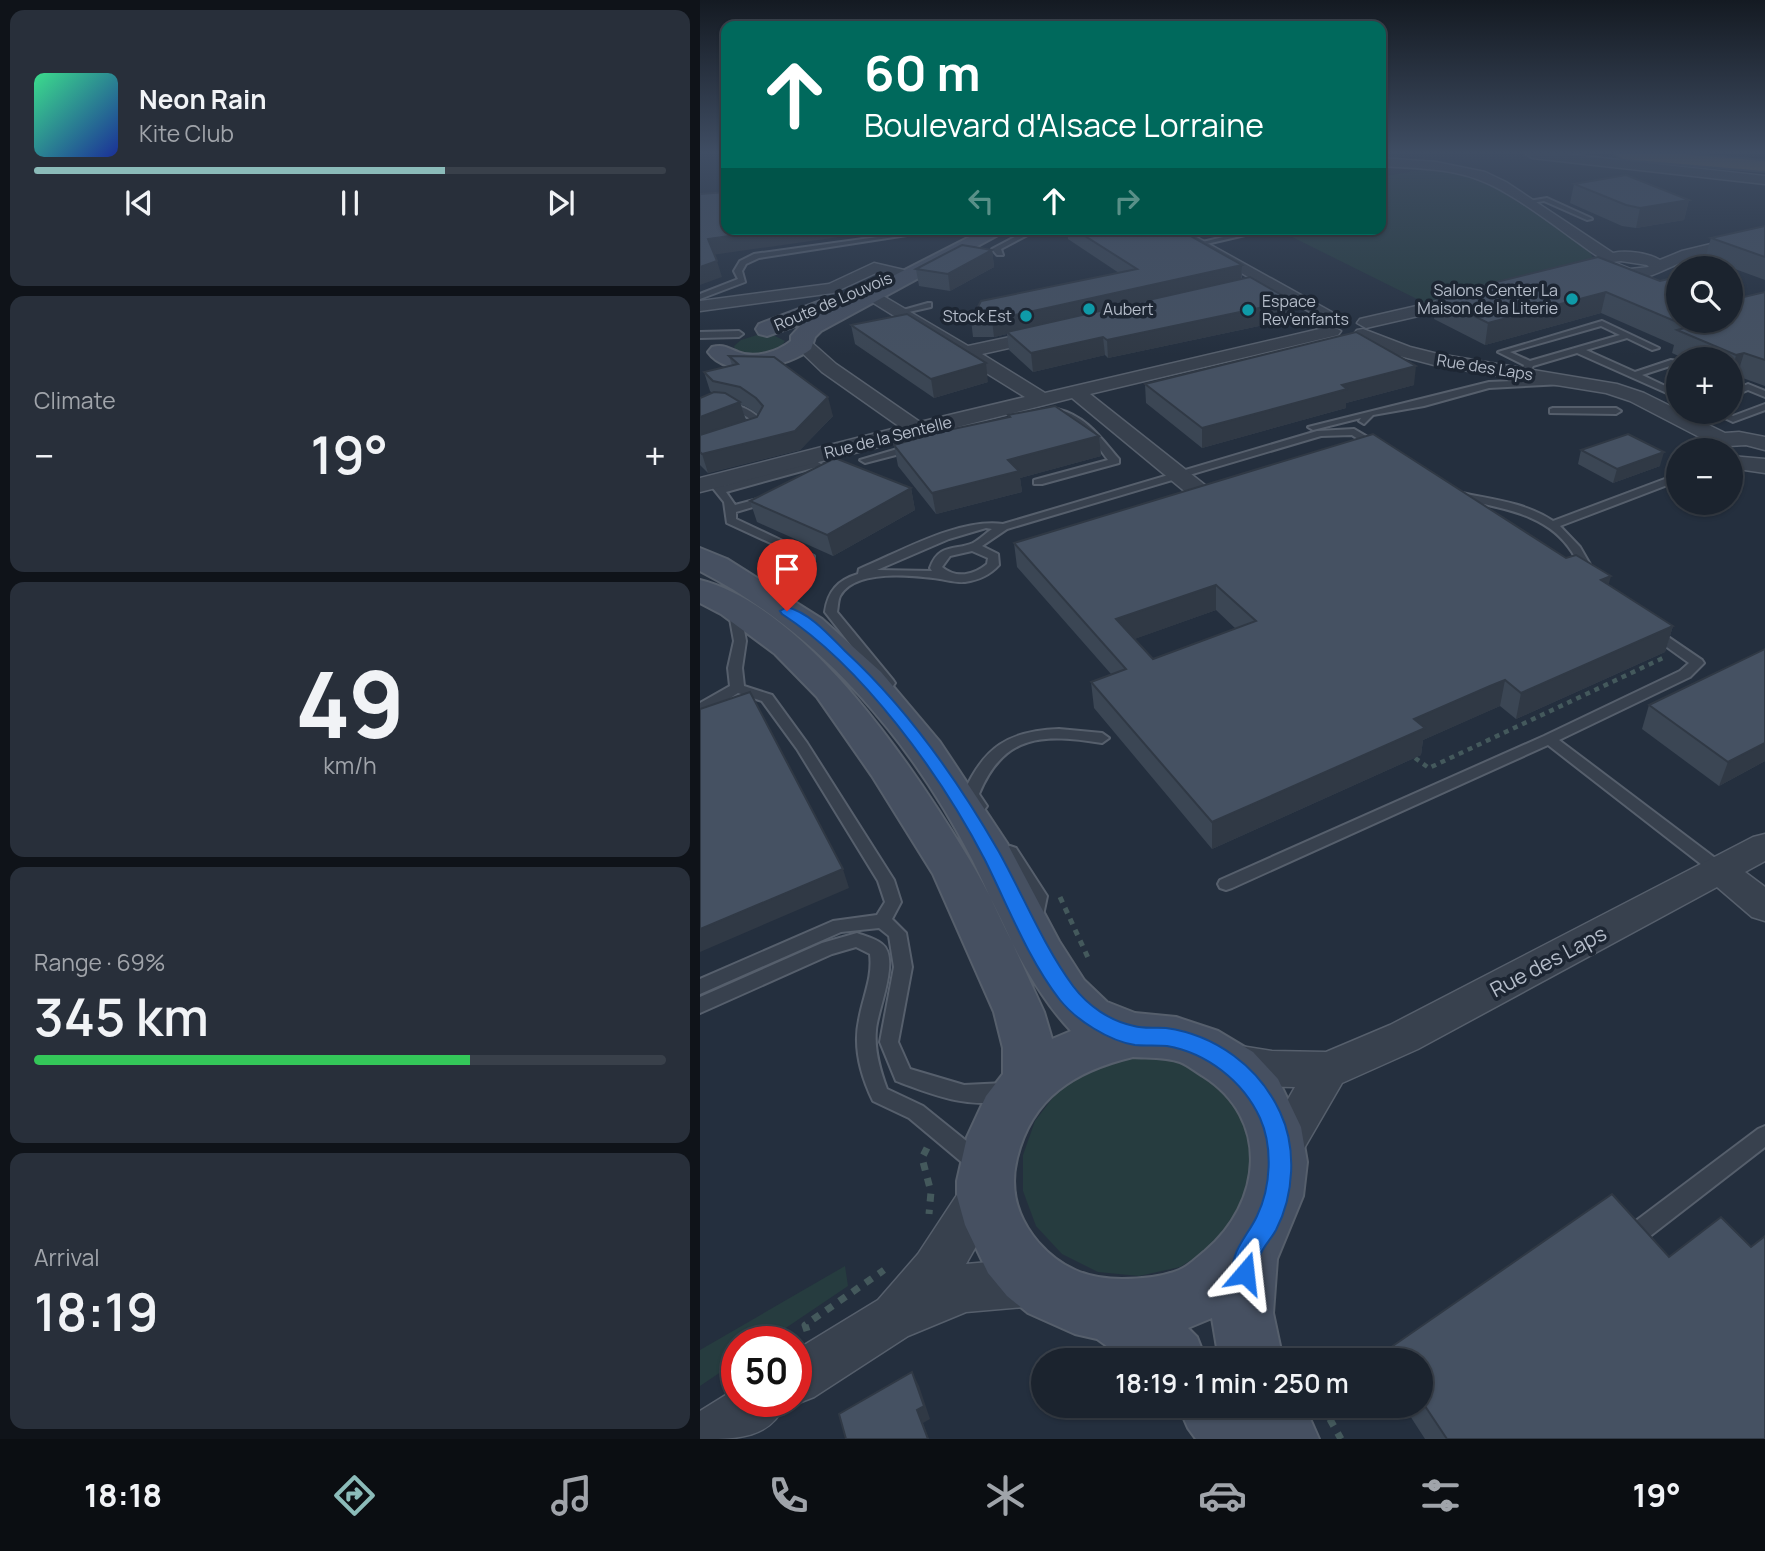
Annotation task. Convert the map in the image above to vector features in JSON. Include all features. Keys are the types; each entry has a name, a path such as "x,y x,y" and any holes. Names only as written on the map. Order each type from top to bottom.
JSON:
{"main road":[{"name":"Route de Louvois","path":"767,329 819,310 933,257 958,250 988,235"},
{"name":"Route de Louvois","path":"761,360 791,352 813,326 947,259 958,250"},
{"path":"708,352 739,334 767,329 790,330 803,340"},
{"path":"708,352 761,360"},
{"path":"710,576 810,626 868,680 918,740 991,854 1033,936 1067,994 1089,1017 1133,1035"},
{"path":"710,576 788,646 830,689 886,766 953,870 1019,1012 1029,1048 1025,1086"},
{"path":"1133,1035 1167,1037 1199,1046 1228,1062 1253,1087 1271,1116 1280,1150 1279,1186 1268,1221 1247,1254 1209,1286 1162,1307 1111,1311 1070,1302 1035,1282 1009,1256 993,1224 986,1180 992,1141 1004,1114 1025,1086 1060,1058 1095,1042 1133,1035"},
{"path":"1247,1254 1242,1313 1249,1348"},
{"path":"1111,1311 1163,1348"},
{"path":"1221,1418 1238,1439"},
{"path":"1275,1418 1285,1439"}],"street":[{"path":"1555,221 1576,235 1632,257 1652,261 1658,267"},
{"name":"Rue des Laps","path":"1182,235 1403,351 1438,360 1527,368 1572,382 1610,388 1666,407"},
{"path":"1576,235 1600,265 1629,274 1651,273 1687,254 1765,235"},
{"path":"1600,265 1632,257 1687,254"},
{"path":"700,306 832,288 874,268 898,273"},
{"path":"1244,288 1269,283"},
{"name":"Rue de la Sentelle","path":"711,486 812,460 860,453 1042,407 1076,392 1299,334 1487,295"},
{"path":"873,296 965,352 1042,407"},
{"path":"965,352 1063,330"},
{"path":"803,340 829,368 917,438"},
{"path":"761,360 829,368"},
{"path":"1076,392 1202,494"},
{"name":"Rue des Laps","path":"1691,424 1710,438"},
{"path":"1743,439 1765,444"},
{"path":"1743,463 1765,466"},
{"name":"Rue des Laps","path":"1228,1062 1272,1069 1328,1070 1405,1037 1765,846"},
{"path":"1721,871 1765,907"},
{"path":"1280,1150 1328,1070"},
{"path":"891,1319 935,1271 986,1180"},
{"path":"812,1369 891,1319 965,1288 1035,1282"}],"lane":[{"path":"1559,224 1576,221"},
{"path":"700,297 736,284 741,280 738,271 743,263 757,256 904,235"},
{"path":"1000,253 996,248 1023,235"},
{"path":"1198,244 1240,235"},
{"path":"900,312 928,305"},
{"path":"1628,335 1527,368 1502,352 1602,323 1628,335 1655,348"},
{"path":"1579,350 1665,389"},
{"path":"1635,375 1666,365"},
{"path":"974,547 1003,527 1370,413 1424,403 1489,385 1572,382"},
{"path":"1743,389 1748,387 1765,394"},
{"path":"1600,421 1625,403 1619,394 1610,388"},
{"path":"1063,412 1076,392"},
{"path":"700,404 740,408 755,416 749,431"},
{"path":"1038,482 1115,461 1072,415 1042,407"},
{"path":"1743,415 1765,407"},
{"path":"1553,411 1616,411"},
{"path":"1354,432 1370,413"},
{"path":"918,740 899,699 831,612 834,595 849,580 872,566 911,554 945,537 1320,433 1354,432 1390,456"},
{"path":"860,453 873,471"},
{"path":"812,460 825,475"},
{"path":"1554,524 1666,482"},
{"path":"711,486 729,502 731,521 810,558"},
{"path":"1449,493 1534,512 1554,524 1582,555 1585,570 1604,584"},
{"path":"730,510 778,496"},
{"path":"986,525 1003,527"},
{"path":"849,580 912,571 946,576 973,577 989,570 993,565 993,556 974,547 955,550 940,557 936,568 946,576"},
{"path":"710,576 740,641 735,668 737,688"},
{"path":"1226,884 1549,739 1685,674 1697,663 1640,620"},
{"path":"700,708 737,688"},
{"path":"737,688 767,698 809,757 886,880 893,902 882,921"},
{"path":"1033,936 1039,896 971,794 992,757 1019,740 1051,732 1101,738"},
{"path":"1549,739 1721,871"},
{"path":"700,987 839,926 882,921 897,933 903,967 889,1042 903,1075 964,1094 1025,1086"},
{"path":"700,1005 828,948 857,940 878,950 882,974 867,1022 869,1070 880,1094 916,1112 936,1128 986,1180"},
{"path":"1637,1233 1765,1135"}],"path":[{"path":"1415,758 1429,768 1680,651"},
{"path":"922,1225 929,1215 931,1192 922,1158 936,1128"},
{"path":"805,1326 879,1276 894,1260"},
{"path":"1329,1418 1340,1439"}],"green space":[{"path":"1386,221 1546,221 1588,249 1593,258 1573,268 1427,304 1288,235 1386,235"},
{"path":"757,335 773,335 785,341 769,352 747,353 735,349 734,346 741,340"},
{"path":"1158,1057 1192,1065 1244,1110 1255,1143 1242,1215 1216,1245 1180,1267 1139,1276 1098,1272 1062,1254 1036,1226 1023,1191 1023,1155 1035,1121 1058,1091 1087,1070 1122,1059"},
{"path":"845,1266 848,1286 789,1326 741,1326"},
{"path":"721,1338 721,1372 700,1386 700,1350"}],"building":[{"path":"700,221 721,221 721,235 736,235 708,239 717,261 700,267"},
{"path":"1765,226 1765,257 1711,238"},
{"path":"1083,235 1189,235 1242,265 992,320 971,320 981,301 1137,269"},
{"path":"962,245 992,250 948,274 916,269"},
{"path":"1598,257 1660,281 1666,280 1666,317 1606,292 1488,323 1436,297"},
{"path":"1250,277 1292,301 1107,340 1103,337 1031,353 1007,332"},
{"path":"1765,292 1765,360 1743,353 1743,347 1717,347 1684,333 1743,333 1743,297"},
{"path":"907,314 986,363 931,379 851,325"},
{"path":"1356,332 1416,366 1342,385 1347,389 1202,428 1145,384"},
{"path":"729,356 774,357 828,397 795,431 702,454 700,435 757,417 763,406 740,387 713,381 704,372 738,364"},
{"path":"714,392 725,393 740,402 700,417 700,398"},
{"path":"1055,406 1099,436 1008,460 1019,471 932,493 894,445 1010,417 1008,415"},
{"path":"1373,434 1566,558 1576,555 1611,576 1601,580 1673,626 1521,693 1505,680 1490,686 1414,719 1425,728 1212,822 1091,682 1126,669 1014,543","holes":["1216,585 1256,621 1153,659 1116,619"]},
{"path":"1628,434 1664,452 1617,469 1581,450"},
{"path":"835,458 911,488 827,535 750,501"},
{"path":"1765,649 1765,743 1728,762 1649,705"},
{"path":"750,692 843,869 700,929 700,709"},
{"path":"1612,1194 1669,1257 1721,1217 1751,1247 1765,1236 1765,1439 1447,1439 1433,1418 1433,1348 1390,1348"},
{"path":"912,1372 924,1406 917,1410 928,1439 846,1439 839,1414"}],"place":[{"name":"Salons Center La Maison de la Literie","path":"1572,299"},
{"name":"Aubert","path":"1089,309"},
{"name":"Espace Rev'enfants","path":"1248,310"},
{"name":"Stock Est","path":"1026,316"}],"route":[{"path":"787,611 810,626 868,680 926,751 991,854 1042,954 1067,994 1089,1017 1133,1035 1167,1037 1199,1046 1228,1062 1253,1087 1271,1116 1280,1150 1279,1186 1268,1221 1247,1254 1245,1273"}]}
